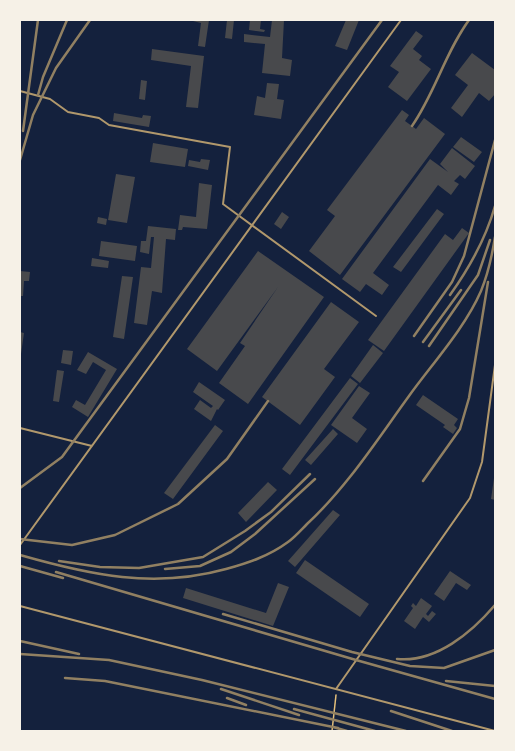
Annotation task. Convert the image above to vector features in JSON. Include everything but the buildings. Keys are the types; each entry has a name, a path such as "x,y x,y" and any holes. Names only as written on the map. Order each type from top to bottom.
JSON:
{"lane":[{"path":"20,545 401,20"},
{"path":"20,91 50,99 68,112 99,118 109,125 230,147 223,204 251,226 376,316"},
{"path":"336,689 470,498 482,462 495,365"},
{"path":"20,428 92,446"},
{"path":"20,606 495,731"}],"path":[{"path":"332,731 336,689"}],"railway":[{"path":"23,131 38,20"},
{"path":"38,95 43,77 67,20"},
{"path":"20,160 33,115 56,68 90,20"},
{"path":"20,488 62,457 382,20"},
{"path":"412,126 427,100 453,46 469,20"},
{"path":"414,336 452,282 464,256 495,140"},
{"path":"450,295 477,252 495,206"},
{"path":"20,555 97,573 148,579 199,575 226,569 250,562 281,547 293,538 322,510 348,479 466,319 481,291 486,278 495,237"},
{"path":"429,346 478,275 490,240"},
{"path":"423,481 460,429 469,398 488,282"},
{"path":"423,342 461,290"},
{"path":"20,539 72,545 115,535 178,504 227,459 268,401"},
{"path":"59,561 100,567 139,568 203,557 245,531 271,512 310,474"},
{"path":"165,569 200,566 231,552 255,534 315,479"},
{"path":"20,566 63,578"},
{"path":"56,572 495,699"},
{"path":"397,659 411,659 426,656 452,644 464,635 495,605"},
{"path":"223,614 352,652 410,666 444,668 495,650"},
{"path":"20,641 79,654"},
{"path":"20,654 109,660 202,680 406,731"},
{"path":"65,678 105,681 338,728"},
{"path":"446,681 495,686"},
{"path":"221,689 299,715"},
{"path":"227,698 246,705"},
{"path":"294,709 375,731"},
{"path":"391,711 452,731"},
{"path":"333,727 347,731"}]}
